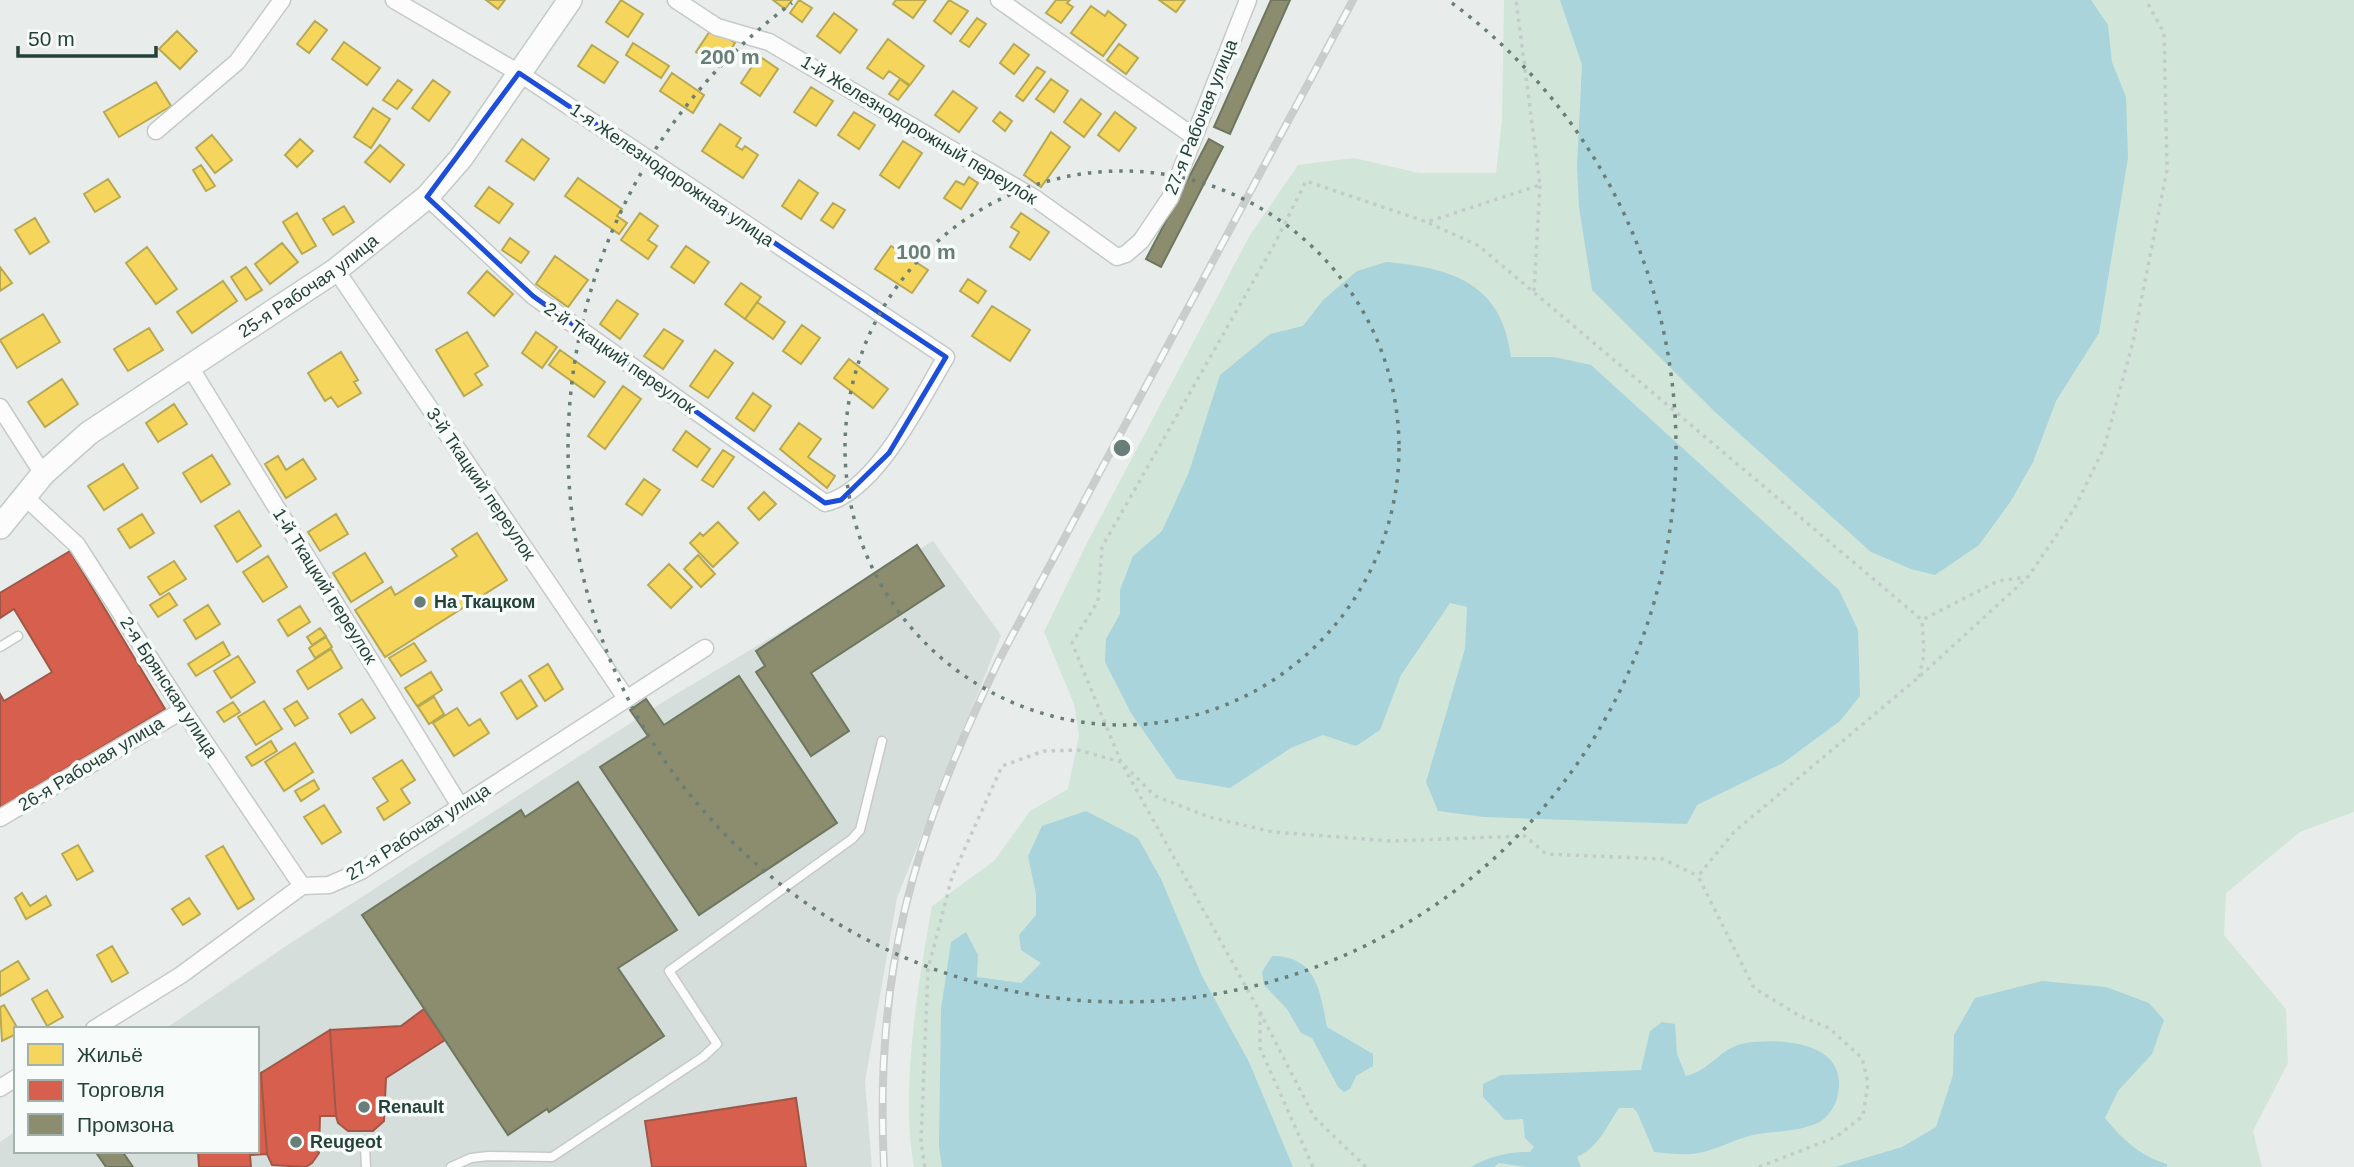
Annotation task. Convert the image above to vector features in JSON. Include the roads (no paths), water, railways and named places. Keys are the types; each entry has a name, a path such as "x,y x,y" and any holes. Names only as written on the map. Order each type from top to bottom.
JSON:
{"main road":[{"name":"25-я Рабочая улица","path":"0,527 43,474 89,433 336,270 427,197 461,158 570,0"}],"street":[{"path":"156,131 237,62 282,0"},
{"name":"1-я Железнодорожная улица","path":"394,0 519,73 946,356 889,453 841,500 825,503"},
{"name":"1-й Железнодорожный переулок","path":"676,0 717,27 769,42 1036,199 1117,257"},
{"path":"999,0 1193,136"},
{"name":"27-я Рабочая улица","path":"1117,257 1126,254 1141,241 1170,198 1248,0"},
{"name":"2-й Ткацкий переулок","path":"427,197 533,296 825,503"},
{"name":"3-й Ткацкий переулок","path":"336,270 626,698"},
{"name":"1-й Ткацкий переулок","path":"190,367 460,806"},
{"path":"0,407 43,474"},
{"name":"2-я Брянская улица","path":"25,497 77,545 183,710 302,886"},
{"name":"27-я Рабочая улица","path":"302,886 329,886 361,871 705,648"},
{"name":"26-я Рабочая улица","path":"0,818 183,710"},
{"path":"97,1027 181,975 302,886"}],"lane":[{"path":"0,647 18,636"},
{"path":"451,1167 471,1158 552,1157 703,1057 717,1044 669,971 852,839 860,830 883,741"},
{"path":"365,1147 366,1167"}],"water":[{"path":"1560,0 2091,0 2108,25 2112,62 2126,97 2128,158 2099,333 2056,401 2033,462 2011,501 1979,545 1935,575 1911,569 1871,552 1714,411 1592,290 1579,207 1577,165 1582,65"},
{"path":"1386,262 1432,269 1470,284 1485,296 1497,312 1506,332 1511,357 1554,357 1591,365 1839,590 1858,630 1860,696 1840,721 1783,763 1697,805 1687,824 1484,817 1438,811 1426,782 1465,649 1467,607 1450,603 1401,675 1380,730 1356,746 1323,735 1291,748 1230,788 1177,779 1131,713 1105,662 1106,639 1120,614 1120,590 1133,556 1162,531 1189,472 1220,375 1270,334 1303,326 1323,300 1357,271"},
{"path":"1086,811 1138,838 1161,879 1202,976 1249,1062 1293,1167 942,1167 939,1147 941,1009 951,942 966,932 978,955 977,977 1021,983 1041,963 1021,950 1019,935 1036,915 1036,894 1028,856 1042,826"},
{"path":"1272,956 1298,962 1307,969 1318,988 1327,1027 1373,1054 1373,1066 1356,1076 1350,1089 1344,1092 1338,1087 1312,1038 1301,1033 1287,1009 1264,985 1262,972"},
{"path":"2042,981 2106,987 2149,1003 2164,1020 2152,1054 2118,1091 2105,1118 2133,1146 2167,1164 2167,1167 1835,1167 1902,1147 1936,1127 1953,1075 1954,1035 1975,998"},
{"path":"1662,1022 1675,1024 1677,1054 1686,1076 1703,1068 1729,1049 1746,1043 1790,1042 1819,1051 1830,1059 1837,1070 1839,1085 1834,1107 1825,1118 1810,1126 1753,1135 1707,1151 1686,1154 1654,1152 1637,1112 1633,1108 1619,1108 1597,1142 1577,1157 1581,1167 1526,1167 1499,1163 1494,1167 1471,1167 1499,1155 1530,1152 1534,1147 1525,1138 1523,1119 1505,1120 1483,1097 1483,1084 1501,1075 1641,1070 1650,1031"}],"railway":[{"path":"884,1167 886,1029 894,966 906,905 944,786 999,660 1353,0"}],"place":[{"name":"На Ткацком","path":"420,602"},
{"name":"Renault","path":"364,1107"},
{"name":"Reugeot","path":"296,1142"}]}
